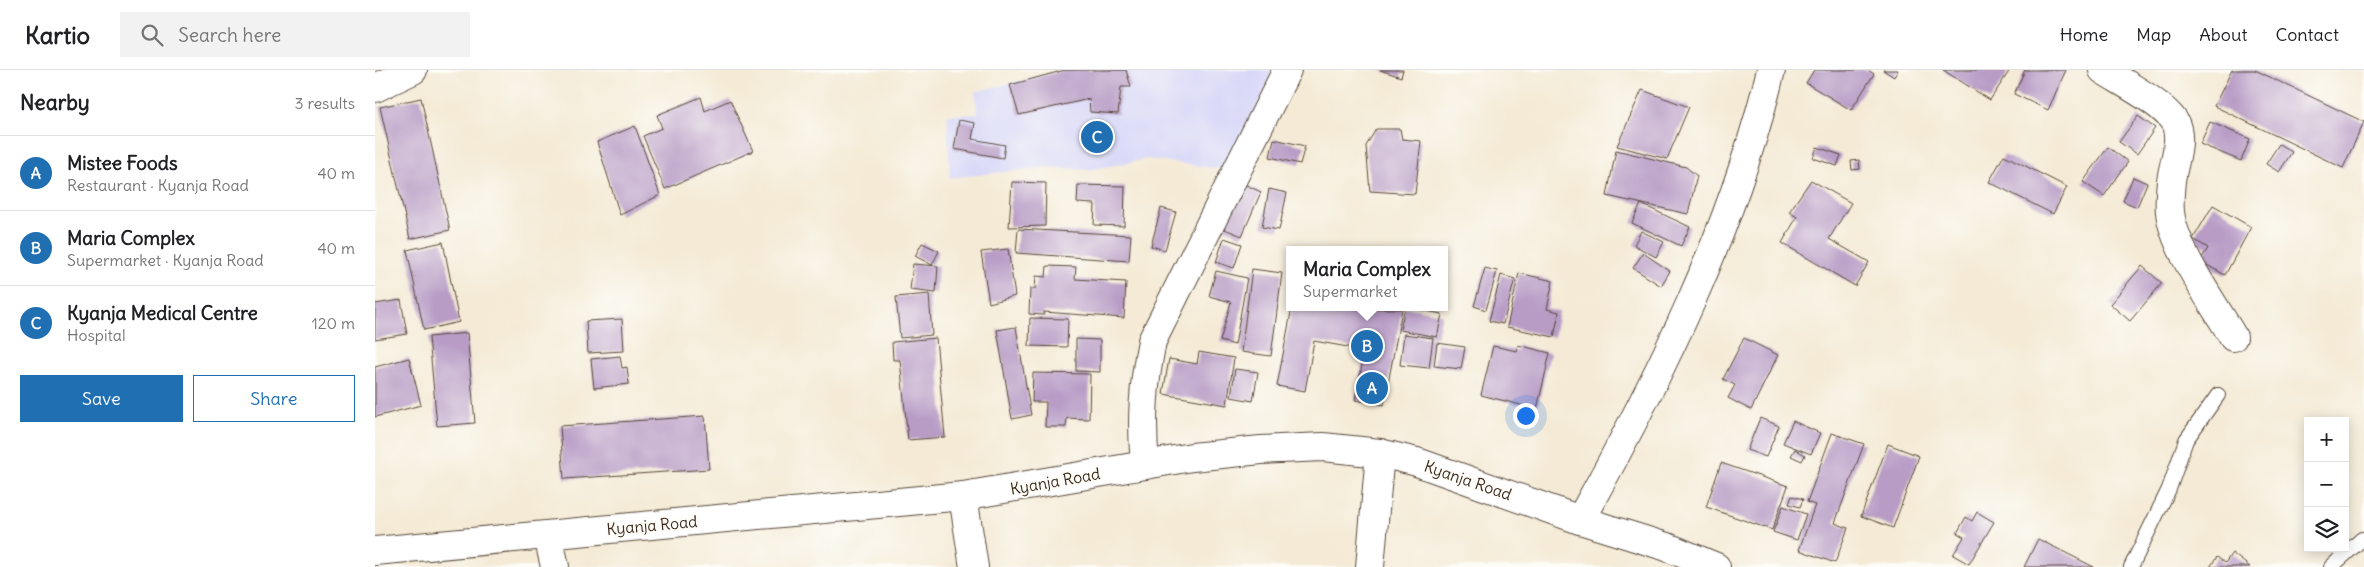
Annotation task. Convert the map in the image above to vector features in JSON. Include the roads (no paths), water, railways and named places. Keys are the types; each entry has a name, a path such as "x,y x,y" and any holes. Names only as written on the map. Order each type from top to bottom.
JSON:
{"street":[{"path":"375,88 413,70"},
{"path":"1145,465 1141,423 1144,378 1151,341 1287,70"},
{"path":"1581,520 1626,439 1707,267 1736,194 1757,128 1771,70"},
{"path":"2103,70 2156,105 2174,122 2178,138 2171,183 2170,213 2179,240 2197,277 2233,337"},
{"name":"Kyanja Road","path":"375,551 409,557 548,535 963,496 1192,457 1261,450 1323,447 1380,453 1417,462 1581,520 1667,547 1716,567"},
{"path":"1371,567 1380,453"},
{"path":"963,496 974,567"},
{"path":"548,535 555,567"}],"lane":[{"path":"2131,567 2169,490 2186,440 2217,395"},
{"path":"2331,567 2363,539"}],"place":[{"name":"Kyanja Medical Centre","path":"1097,137"},
{"name":"Maria Complex","path":"1367,346"},
{"name":"Mistee Foods","path":"1372,388"}]}
